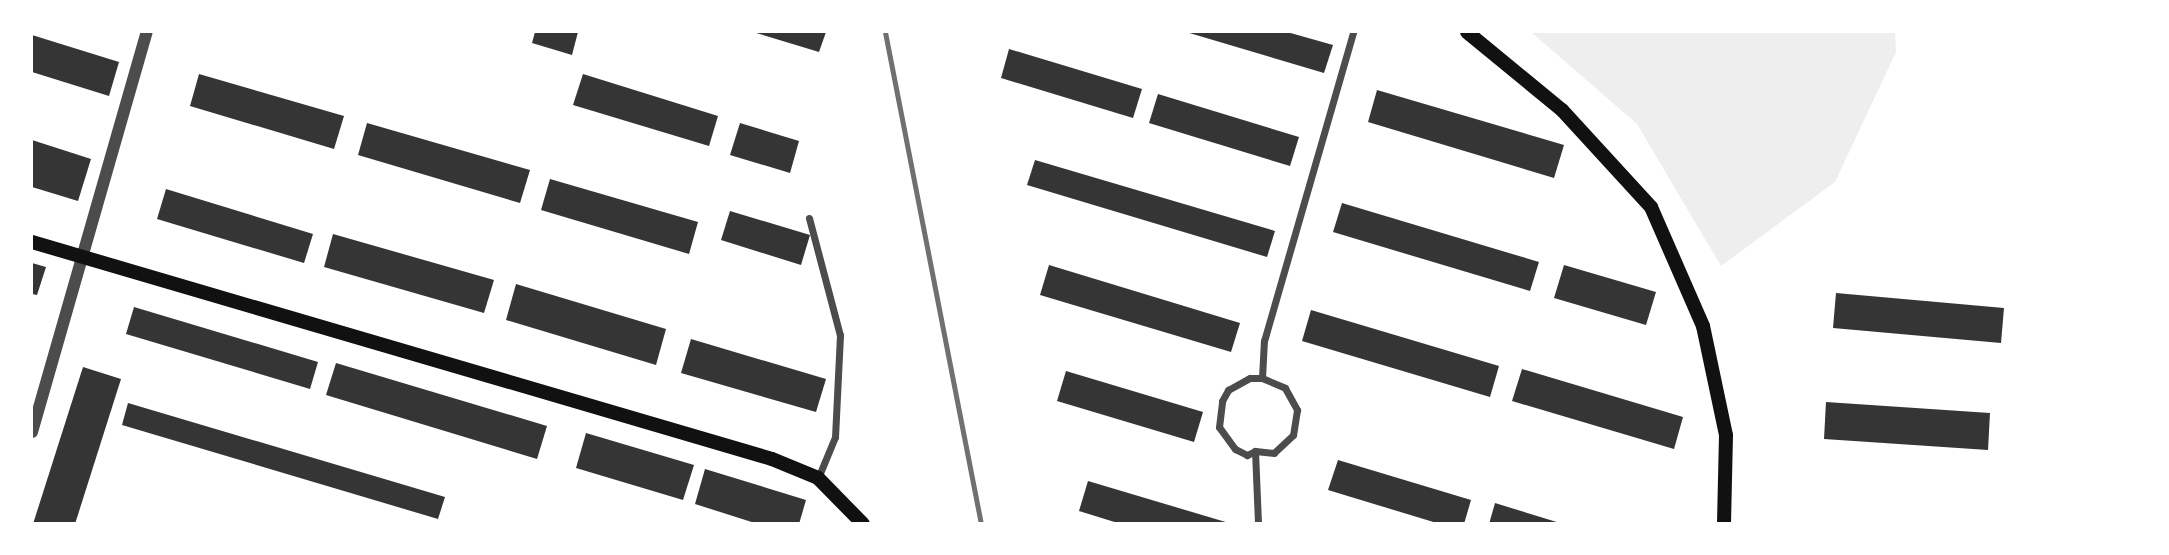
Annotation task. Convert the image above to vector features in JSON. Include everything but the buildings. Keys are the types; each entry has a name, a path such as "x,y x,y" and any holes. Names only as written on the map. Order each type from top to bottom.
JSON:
{"main road":[{"path":"1466,32 1562,110 1651,207 1703,326 1726,435 1724,523"},
{"path":"32,242 772,458 818,478 863,523"}],"street":[{"path":"32,432 147,32"},
{"path":"1262,378 1264,341 1353,32"},
{"path":"809,218 840,335 835,437 818,478"},
{"path":"1262,378 1285,388 1297,410 1297,422 1285,446 1273,453 1255,451 1247,455 1225,440 1218,414 1228,390 1238,383 1262,378"},
{"path":"1255,451 1258,523"}],"shaded area":[{"path":"1531,32 1895,32 1896,52 1835,182 1721,266 1637,124"}],"railway":[{"path":"885,32 981,524"}]}
